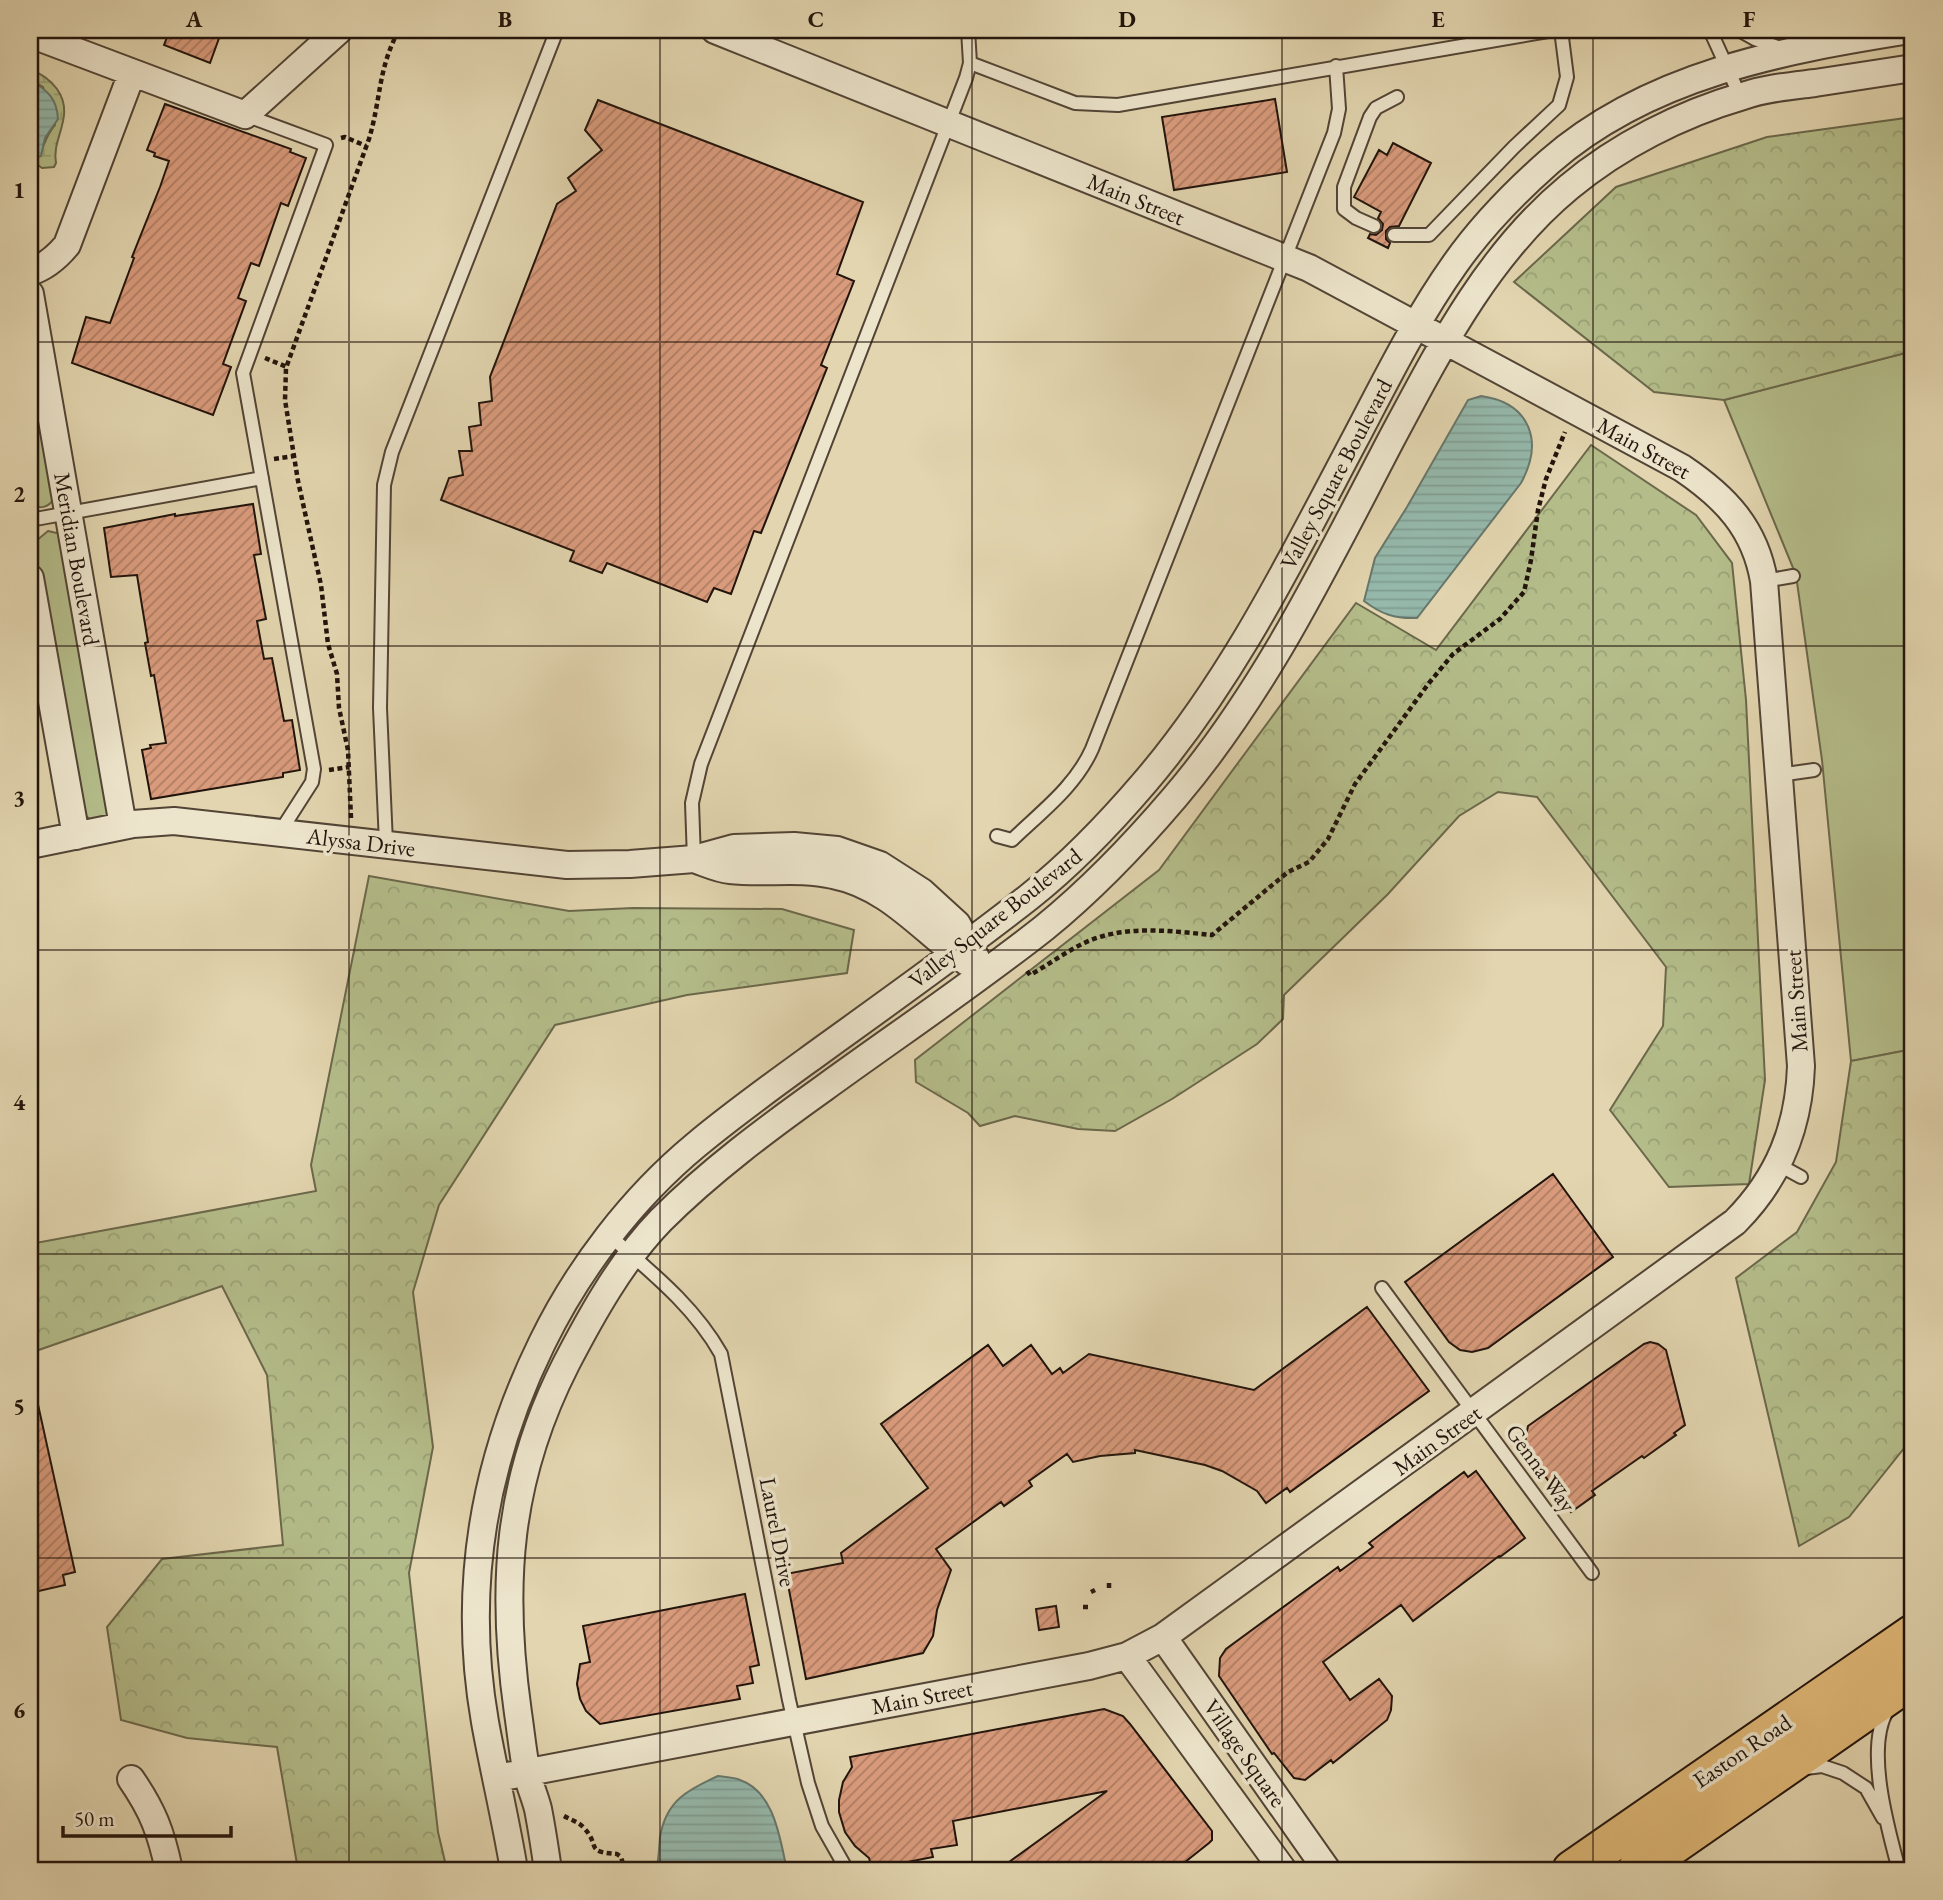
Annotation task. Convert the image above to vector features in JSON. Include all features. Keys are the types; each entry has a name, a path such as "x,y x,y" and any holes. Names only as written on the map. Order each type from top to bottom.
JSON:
{"highway":[{"name":"Easton Road","path":"1572,1870 1913,1634"},
{"name":"Easton Road","path":"1637,1870 1907,1682"}],"street":[{"path":"30,34 245,115 337,30"},
{"name":"Valley Square Boulevard","path":"514,1870 484,1719 474,1607 480,1544 490,1482 499,1450 540,1347 579,1278 610,1236 647,1193 695,1146 764,1092 1031,896 1087,846 1145,783 1215,690 1261,615 1437,291 1475,239 1519,190 1586,132 1660,93 1728,67 1813,45 1910,30"},
{"name":"Main Street","path":"497,1779 1089,1666 1127,1656 1163,1637 1735,1222 1765,1188 1790,1171 1801,1066 1764,581 1755,548 1730,506 1710,487 1682,468 1309,268 720,31"},
{"name":"Valley Square Boulevard","path":"548,1870 538,1812 527,1773 513,1675 508,1582 512,1530 524,1475 540,1423 590,1321 633,1256 662,1220 772,1125 1046,925 1126,853 1196,772 1283,642 1462,312 1505,252 1567,188 1640,139 1740,96 1913,68"},
{"path":"30,272 51,261 67,244 132,73"},
{"name":"Meridian Boulevard","path":"30,294 123,825"},
{"path":"30,578 76,836"},
{"name":"Alyssa Drive","path":"30,845 123,825 174,821 567,864 630,864 694,859 734,848 794,846 837,850 880,865 922,892 957,924 962,948 983,973"},
{"name":"Village Square","path":"1163,1637 1327,1870"},
{"name":"Village Square","path":"1127,1656 1283,1870"},
{"path":"131,1779 149,1805 161,1835 169,1870"}],"lane":[{"path":"386,843 380,709 384,485 397,439 557,30"},
{"path":"694,859 692,803 701,764 950,124 970,63 968,30"},
{"path":"970,63 1075,103 1118,105 1554,30"},
{"path":"1394,235 1429,234 1559,105 1567,77 1561,30"},
{"path":"1710,30 1740,96"},
{"path":"1739,30 1755,39 1790,51"},
{"path":"997,836 1012,840 1069,786 1086,762 1338,122 1336,66"},
{"path":"1374,226 1344,209 1344,187 1370,117 1385,102 1397,97"},
{"path":"245,115 326,145 243,373 314,769 312,782 280,833"},
{"path":"30,520 262,478"},
{"path":"1764,581 1793,576"},
{"path":"1779,775 1814,770"},
{"name":"Laurel Drive","path":"610,1236 694,1315 721,1354 808,1783 822,1826 847,1870"},
{"name":"Genna Way","path":"1382,1288 1592,1573"},
{"path":"1899,1870 1887,1825 1877,1747 1882,1719 1907,1682"},
{"path":"1777,1771 1822,1766 1843,1773 1866,1788 1887,1825"}],"path":[{"path":"352,819 348,750 339,708 337,674 330,655 321,585 299,492 284,390 286,368 366,146 379,101 382,68 399,30"},
{"path":"326,145 345,137 366,146"},
{"path":"1022,965 1030,975 1084,943 1129,930 1212,935 1288,872 1309,862 1328,839 1355,784 1429,683 1453,654 1500,619 1524,592 1546,479 1576,410"},
{"path":"560,1807 562,1814 585,1829 594,1849 602,1854 617,1854 621,1857 625,1870"}],"green space":[{"path":"30,70 48,80 62,99 64,118 54,167 42,168 30,163 30,160 37,159 55,125 43,87 30,80"},
{"path":"1913,117 1913,351 1724,400 1654,392 1514,282 1616,187 1767,137"},
{"path":"30,343 54,498 47,506 40,507 30,503"},
{"path":"1913,351 1913,1049 1851,1061 1822,760 1796,575 1724,400"},
{"path":"1591,445 1696,515 1732,563 1746,700 1765,1080 1749,1184 1669,1187 1610,1110 1663,1026 1666,967 1537,797 1498,792 1459,816 1388,894 1284,995 1283,1019 1257,1044 1172,1099 1115,1131 1078,1129 1015,1116 980,1126 968,1113 916,1082 915,1060 1159,870 1356,603 1436,650"},
{"path":"48,531 61,534 109,814 106,818 92,821 86,816 80,799 35,551 36,541"},
{"path":"369,876 569,911 633,908 782,909 854,930 847,973 687,995 555,1025 439,1205 413,1292 433,1447 409,1573 438,1832 447,1870 298,1870 277,1747 187,1738 121,1720 107,1627 162,1559 283,1545 267,1375 222,1286 30,1353 30,1244 316,1191 311,1165"},
{"path":"1913,1049 1913,1437 1849,1517 1799,1546 1736,1278 1797,1232 1836,1162 1851,1061"}],"water":[{"path":"30,80 50,95 56,105 58,119 45,138 41,156 30,160"},
{"path":"1481,396 1511,407 1528,426 1531,453 1521,483 1417,618 1402,618 1382,612 1364,601 1375,558 1468,400"},
{"path":"718,1776 740,1780 761,1795 774,1818 787,1870 656,1870 660,1837 667,1814 688,1792"}],"building":[{"path":"170,30 222,30 210,63 164,45"},
{"path":"1275,99 1287,172 1174,190 1162,117"},
{"path":"598,100 863,202 837,274 854,281 821,365 827,368 761,533 754,531 731,594 714,588 707,602 607,563 602,573 570,561 574,551 441,500 449,478 463,475 459,451 472,451 469,427 481,425 479,403 492,401 490,377 557,204 576,191 568,178 602,150 585,130"},
{"path":"165,104 291,149 290,152 306,158 288,206 281,203 259,266 251,263 238,298 246,301 223,364 231,367 213,415 72,363 86,317 110,323 134,258 132,257 160,187 169,161 154,156 155,153 147,150"},
{"path":"1393,143 1431,163 1399,226 1390,227 1386,231 1386,239 1390,243 1388,248 1368,238 1370,234 1376,235 1382,230 1383,224 1378,218 1381,212 1354,197 1379,150 1387,155"},
{"path":"253,504 261,554 254,555 266,619 257,621 264,659 272,658 284,721 292,720 300,770 283,773 283,777 151,799 142,750 151,748 150,745 166,743 154,675 151,676 145,643 148,642 137,575 111,577 104,528 175,514"},
{"path":"1553,1174 1613,1257 1488,1348 1472,1352 1460,1350 1449,1342 1405,1282"},
{"path":"1367,1307 1429,1391 1290,1492 1287,1488 1266,1503 1257,1491 1222,1471 1135,1450 1135,1453 1073,1462 1067,1454 1029,1481 1032,1486 1004,1506 1001,1502 936,1549 951,1570 937,1610 933,1636 923,1653 806,1679 786,1574 843,1563 841,1553 928,1488 881,1424 988,1345 1003,1366 1031,1345 1052,1374 1060,1368 1063,1373 1089,1354 1254,1390"},
{"path":"1650,1342 1666,1350 1685,1425 1674,1433 1676,1435 1644,1458 1642,1456 1592,1491 1595,1495 1571,1512 1524,1447 1528,1426"},
{"path":"37,1400 75,1572 63,1575 65,1585 30,1593 30,1401"},
{"path":"1476,1471 1525,1538 1413,1621 1401,1605 1323,1662 1350,1700 1379,1679 1392,1696 1391,1710 1387,1720 1333,1763 1331,1760 1305,1780 1294,1778 1274,1753 1272,1754 1219,1676 1220,1658 1226,1649 1338,1567 1340,1571 1373,1547 1369,1543 1464,1472 1468,1477"},
{"path":"745,1594 759,1665 750,1667 753,1683 737,1686 740,1699 600,1724 586,1711 577,1684 580,1664 590,1662 583,1626"},
{"path":"1056,1606 1059,1627 1039,1630 1036,1609"},
{"path":"1104,1709 1123,1716 1212,1831 1212,1840 1175,1870 998,1870 1107,1791 953,1821 957,1845 931,1849 933,1857 872,1869 869,1858 855,1846 845,1832 839,1812 839,1800 843,1782 852,1767 850,1757"}]}
